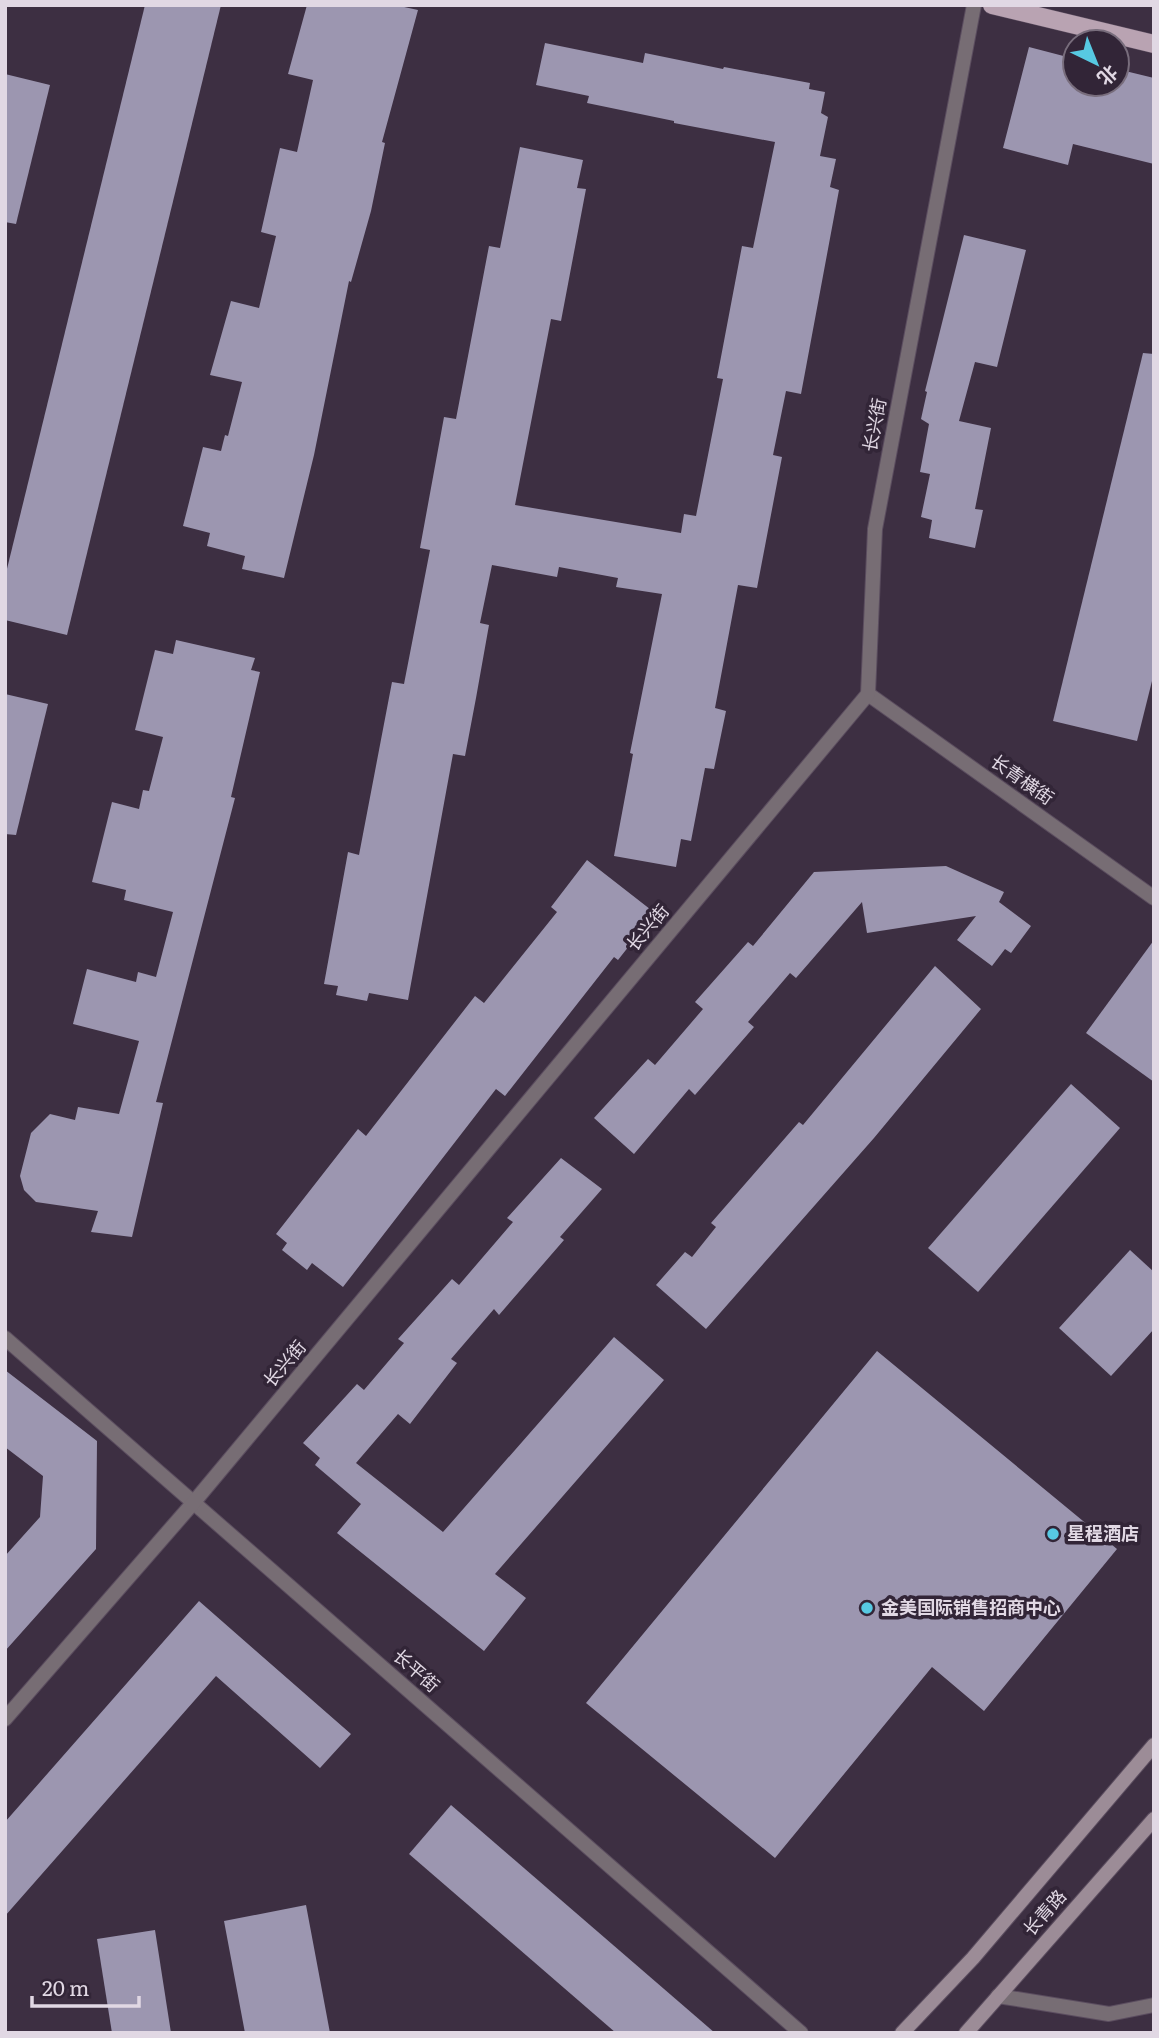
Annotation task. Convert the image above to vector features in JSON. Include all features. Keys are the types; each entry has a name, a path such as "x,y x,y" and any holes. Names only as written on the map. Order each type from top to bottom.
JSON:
{"main road":[{"path":"992,5 1154,44"},
{"path":"902,2033 973,1958 1154,1745"},
{"name":"长青路","path":"966,2033 1154,1819"}],"street":[{"name":"长兴街","path":"5,1719 194,1502 868,694 875,529 974,5"},
{"name":"长青横街","path":"868,694 1154,898"},
{"name":"长平街","path":"5,1338 801,2033"},
{"path":"998,1996 1109,2014 1154,2005"}],"building":[{"path":"145,5 221,5 67,635 5,620 5,577"},
{"path":"307,5 395,5 418,10 382,142 385,143 371,211 351,282 349,281 314,455 284,578 242,569 245,556 207,546 210,533 183,526 203,447 221,451 225,435 228,436 242,382 210,375 231,301 259,308 276,236 261,232 280,148 297,152 313,80 288,74"},
{"path":"545,43 643,63 645,53 810,83 809,89 825,92 821,113 828,117 820,156 836,159 830,187 839,190 801,394 786,391 773,455 782,457 757,588 738,585 715,708 726,711 714,769 705,768 691,841 681,839 676,867 614,856 633,754 630,753 662,594 616,587 618,578 559,567 557,577 492,565 480,623 489,625 465,756 453,754 408,1000 369,993 367,1001 336,995 338,986 324,984 348,852 359,855 392,682 404,684 430,550 420,548 444,417 456,419 489,246 500,248 520,147 583,160 577,188 586,189 561,321 551,319 515,505 681,533 684,514 696,516 723,379 717,378 742,246 753,248 775,142 587,103 589,96 536,85"},
{"path":"1029,47 1061,55 1061,98 1131,98 1131,72 1154,78 1154,164 1073,144 1068,165 1003,148"},
{"path":"5,74 50,85 16,224 5,222"},
{"path":"964,235 1026,250 997,367 975,362 959,421 991,428 975,509 983,510 975,548 929,538 932,520 921,517 930,474 920,472 929,424 921,419 927,392 925,391"},
{"path":"1143,353 1154,354 1154,673 1137,741 1053,721"},
{"path":"176,640 255,658 251,670 260,672 231,797 235,798 156,1102 163,1103 132,1237 91,1232 98,1211 36,1202 24,1190 20,1176 31,1133 50,1114 75,1120 78,1107 119,1114 139,1041 73,1024 87,969 136,982 138,972 156,977 173,912 124,900 126,890 92,882 112,802 139,809 143,790 149,791 163,737 135,730 155,650 173,654"},
{"path":"5,694 48,704 16,835 5,834"},
{"path":"587,860 655,913 618,960 614,957 505,1096 496,1089 343,1287 312,1263 307,1270 282,1250 287,1243 276,1234 358,1129 366,1136 475,996 484,1003 557,912 551,907"},
{"path":"946,866 1004,892 999,902 1031,926 1011,953 1005,949 992,966 957,940 976,916 867,933 862,902 796,978 790,973 748,1022 754,1027 695,1095 689,1089 634,1154 594,1118 648,1059 655,1065 703,1009 695,1002 748,942 753,946 814,872"},
{"path":"1154,940 1154,1082 1086,1033"},
{"path":"935,966 981,1009 874,1138 706,1329 656,1285 685,1252 692,1257 716,1227 711,1223 799,1122 803,1125"},
{"path":"1071,1084 1120,1128 978,1292 928,1248"},
{"path":"561,1158 602,1189 560,1237 564,1240 499,1315 494,1309 451,1359 457,1363 410,1424 398,1414 356,1463 443,1532 614,1337 664,1380 495,1574 526,1598 484,1651 337,1533 361,1504 315,1465 320,1458 303,1443 357,1384 364,1390 404,1343 398,1339 452,1279 459,1285 513,1222 507,1218"},
{"path":"1130,1250 1154,1272 1154,1329 1111,1376 1059,1328"},
{"name":"金美国际销售招商中心","path":"877,1351 1117,1549 984,1711 932,1667 775,1858 586,1703"},
{"path":"5,1370 97,1441 96,1549 5,1651 5,1556 40,1517 43,1476 5,1447"},
{"path":"199,1601 351,1734 320,1768 216,1676 5,1916 5,1822"},
{"path":"451,1805 715,2033 616,2033 409,1854"},
{"path":"306,1905 330,2033 245,2033 224,1921"},
{"path":"155,1930 171,2033 112,2033 97,1939"}],"place":[{"name":"星程酒店","path":"1053,1534"},
{"name":"金美国际销售招商中心","path":"867,1608"}]}
